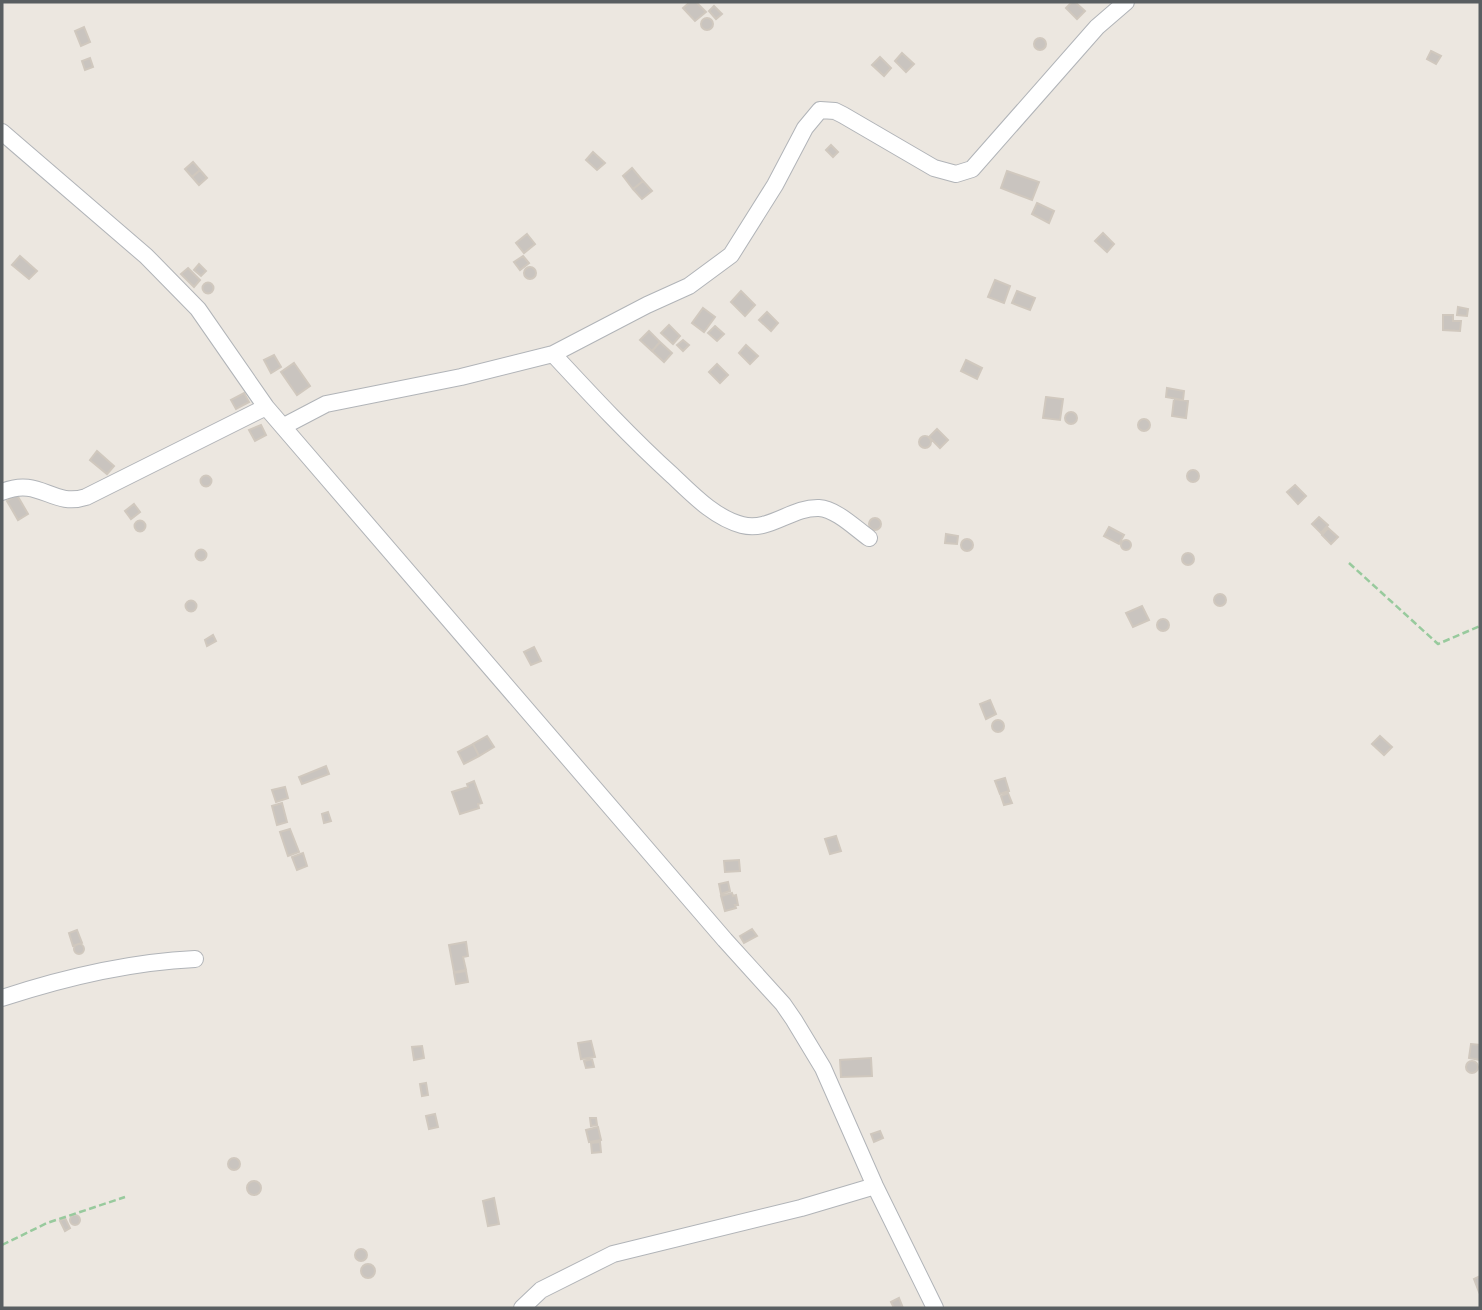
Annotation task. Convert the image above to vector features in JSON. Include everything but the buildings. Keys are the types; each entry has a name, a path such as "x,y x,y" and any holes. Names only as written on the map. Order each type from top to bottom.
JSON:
{"street":[{"path":"284,426 326,404 461,377 553,354 689,286 731,256 775,185 805,128 820,110 835,111 843,115 934,168 956,174 972,169 1097,27 1126,2"},
{"path":"2,132 155,265 198,309 266,407 783,1004 822,1068 875,1186 935,1308"},
{"path":"553,354 652,457 720,517 759,527 794,513 819,508 832,512 869,538"},
{"path":"2,492 16,486 39,488 68,501 86,497 266,407"},
{"path":"2,998 84,976 162,960 195,958"},
{"path":"522,1308 541,1290 613,1254 788,1211 875,1186"}],"path":[{"path":"1349,562 1438,644 1480,626"},
{"path":"2,1245 47,1223 125,1197"}]}
